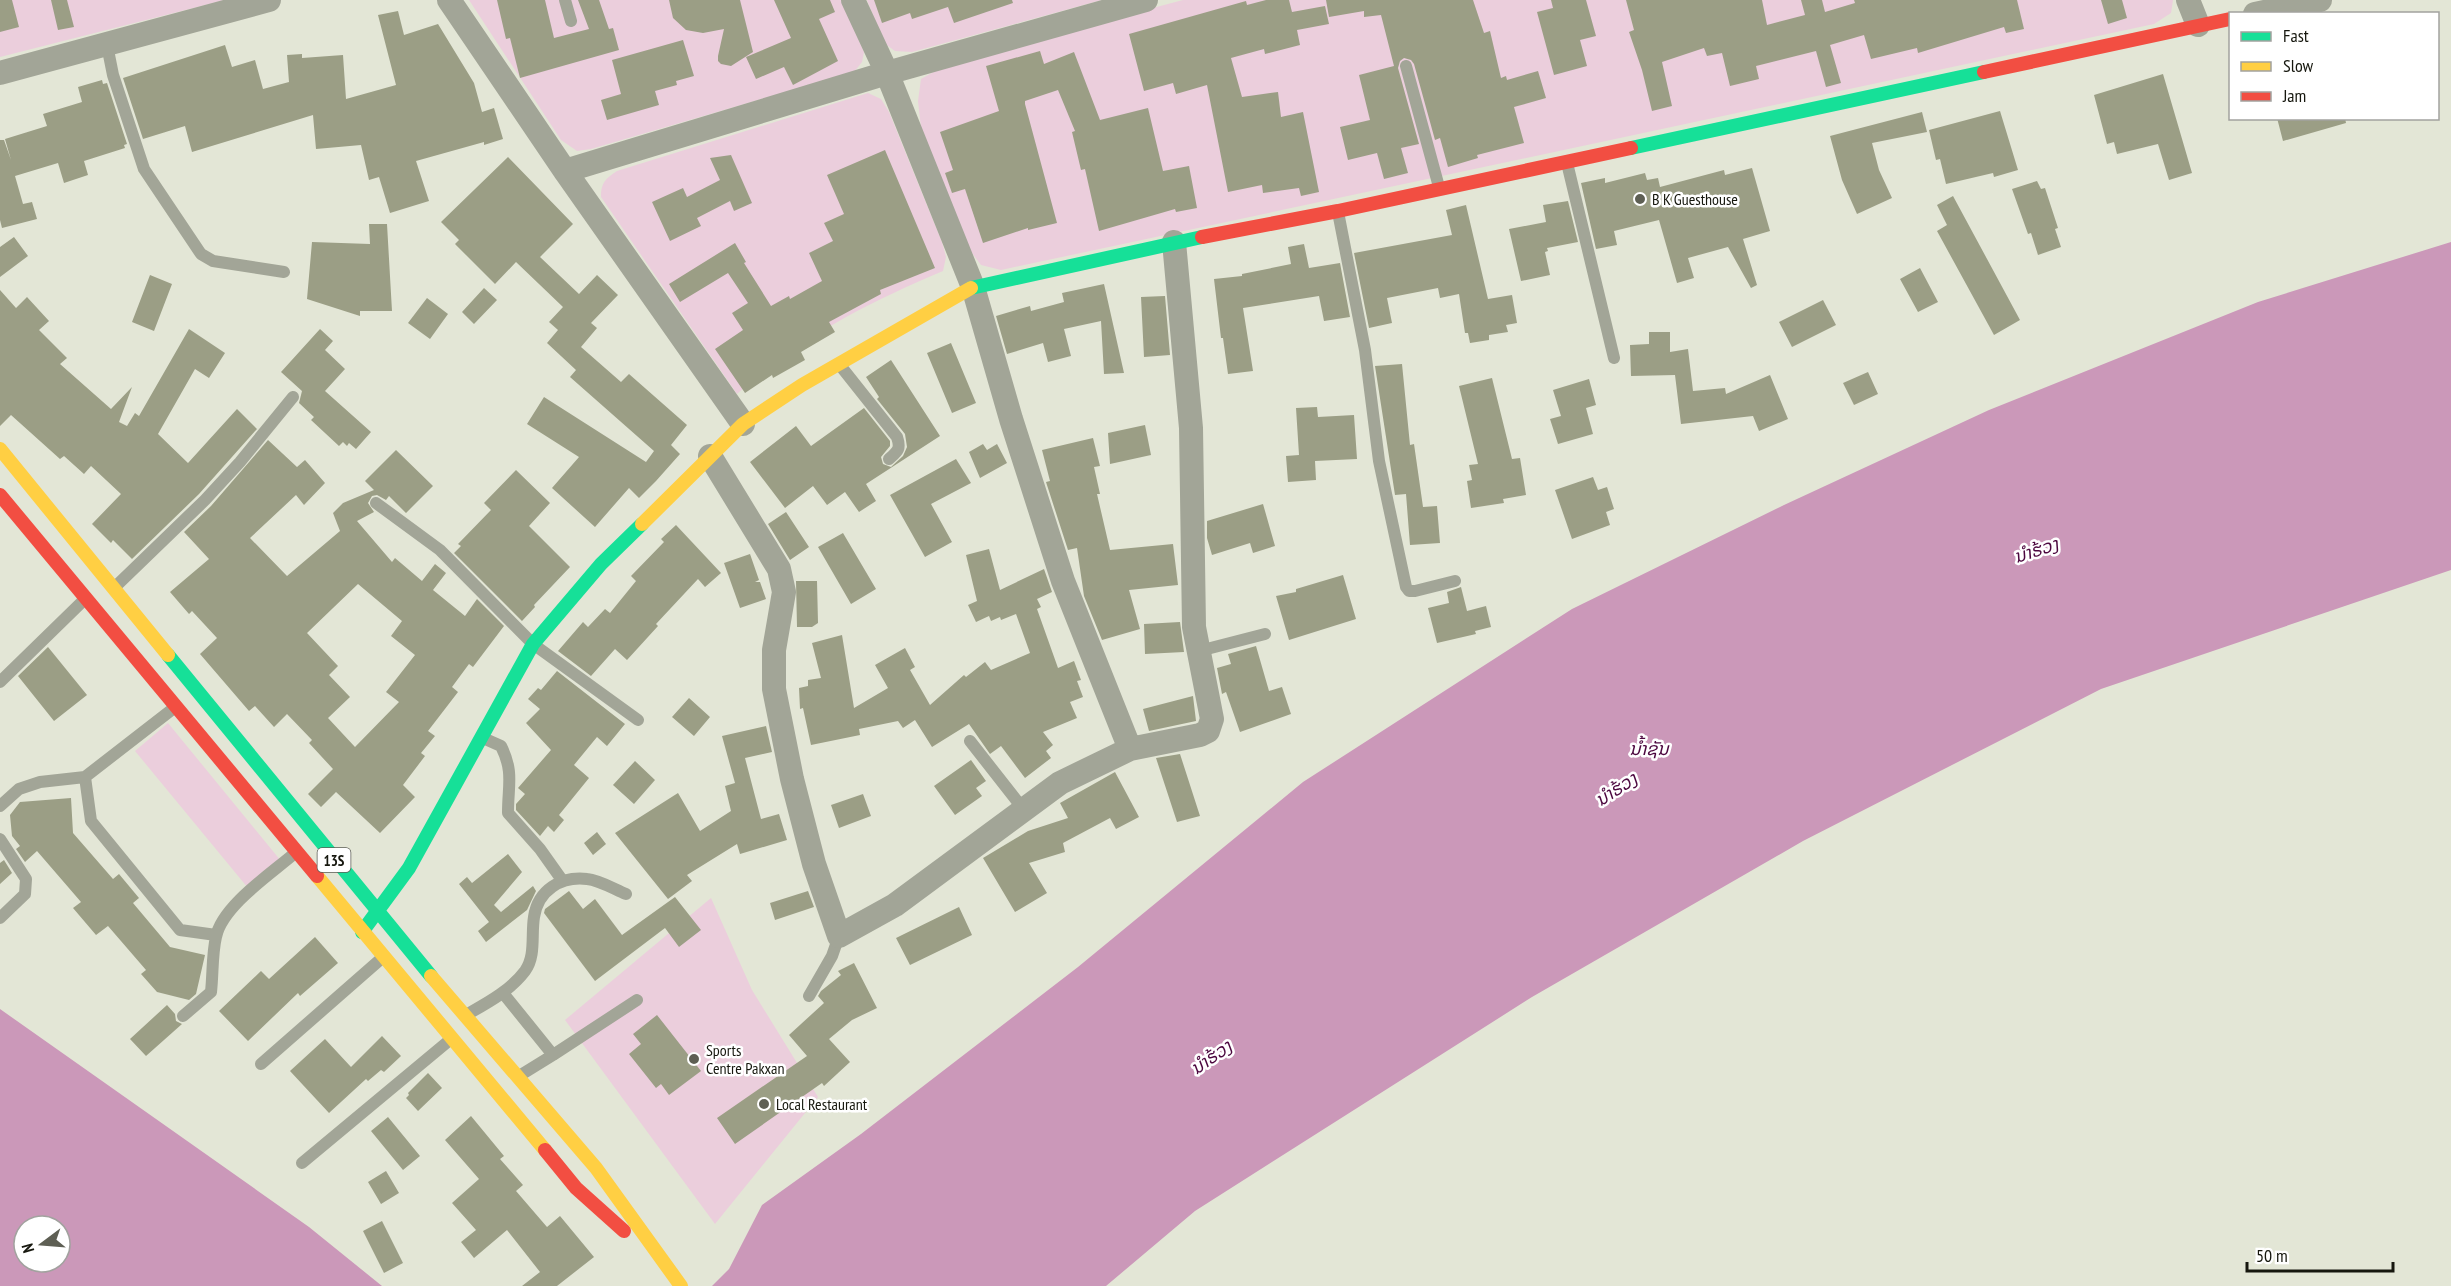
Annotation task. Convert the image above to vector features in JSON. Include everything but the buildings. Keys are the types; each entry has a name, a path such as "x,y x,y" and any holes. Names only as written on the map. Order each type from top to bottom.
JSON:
{"main road":[{"path":"362,932 409,868 533,644 601,564 743,424 838,363 973,287 1174,242 1338,211 2229,19"},
{"name":"13S","path":"0,449 115,587 187,698 296,852 576,1188 668,1271"},
{"name":"13S","path":"0,495 87,597 187,698 377,912 596,1168 681,1286"}],"street":[{"path":"0,73 269,0"},
{"path":"450,0 565,171 743,424"},
{"path":"853,0 887,73 973,287 1011,419 1063,581 1130,749"},
{"path":"565,171 887,73 1146,0"},
{"path":"2188,0 2198,25"},
{"path":"2264,12 2320,0"},
{"path":"710,456 779,569 784,592 774,650 774,689 792,779 808,843 839,936 895,905 1060,783 1130,749 1200,735 1208,731 1212,719 1194,627 1191,429 1174,242"}],"lane":[{"path":"565,0 571,21"},
{"path":"107,45 113,75 144,170 201,254 213,261 284,272"},
{"path":"1406,66 1440,189"},
{"path":"1566,162 1614,358"},
{"path":"1338,211 1365,350 1380,461 1406,587 1408,591 1415,591 1455,581"},
{"path":"838,363 897,437 900,445 899,451 889,459"},
{"path":"115,587 206,500 293,397"},
{"path":"376,503 440,550 533,644 638,720"},
{"path":"0,682 87,597"},
{"path":"1199,651 1265,634"},
{"path":"0,806 19,789 30,785 85,777 187,698"},
{"path":"483,738 501,746 509,762 508,813 540,849 562,880"},
{"path":"970,741 1024,810"},
{"path":"85,777 91,821 180,930 216,935"},
{"path":"0,839 26,879 25,894 0,918"},
{"path":"183,1016 211,992 216,935 236,904 296,852"},
{"path":"465,1015 503,993 525,970 532,952 534,916 550,887 562,880 588,879 626,894"},
{"path":"809,996 832,956 839,936"},
{"path":"261,1064 383,957"},
{"path":"503,993 553,1054"},
{"path":"496,1092 636,1000"},
{"path":"302,1163 452,1039"}],"shaded area":[{"path":"0,0 225,0 0,57"},
{"path":"469,0 841,0 864,52 862,62 854,72 591,149 577,151 561,140"},
{"path":"867,0 1102,0 912,52 895,51 884,43"},
{"path":"1183,0 2173,0 2171,13 2154,24 1001,270 981,265 966,245 922,136 918,101 921,79 953,61"},
{"path":"868,93 881,99 889,112 942,242 946,257 943,271 886,296 835,324 786,355 737,394 601,197 603,185 617,171"},
{"path":"168,723 281,861 248,888 135,751"},
{"name":"Sports Centre Pakxan","path":"711,898 752,990 818,1097 715,1224 565,1020"}],"water":[{"name":"ນ້ຳຊັນ","path":"2451,242 2451,570 2101,689 1803,841 1532,997 1195,1211 1106,1286 712,1286 729,1269 762,1205 861,1134 1078,967 1303,782 1572,609 1784,505 1989,410 2258,302"},
{"path":"0,1009 309,1227 382,1286 0,1286"}],"traffic: fast":[{"path":"1631,148 1984,72"},
{"path":"971,288 1202,237"},
{"path":"362,932 409,868 533,644 601,564 642,524"},
{"path":"168,655 431,976"}],"traffic: slow":[{"path":"642,524 743,424 802,385 971,288"},
{"path":"0,449 168,655"},
{"path":"317,876 545,1150"},
{"path":"431,976 596,1168 681,1286"}],"traffic: jam":[{"path":"1984,72 2229,19"},
{"path":"1202,237 1338,211 1631,148"},
{"path":"0,495 317,876"},
{"path":"545,1150 576,1188 624,1231"}],"place":[{"name":"B K Guesthouse","path":"1640,199"},
{"name":"Sports Centre Pakxan","path":"694,1059"},
{"name":"Local Restaurant","path":"764,1104"}],"water label":[{"name":"ນຳ້ຮວງ","path":"2036,550"},
{"name":"ນຳ້ຮວງ","path":"1616,789"},
{"name":"ນຳ້ຮວງ","path":"1211,1057"}]}
